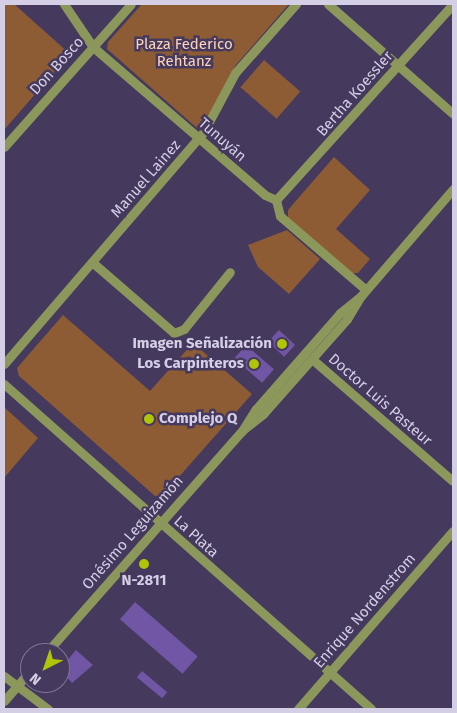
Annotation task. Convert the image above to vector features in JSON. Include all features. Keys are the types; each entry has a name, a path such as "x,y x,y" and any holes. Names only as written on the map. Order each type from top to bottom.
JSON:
{"street":[{"name":"Tunuyán","path":"64,4 93,47 264,196 276,200"},
{"name":"Don Bosco","path":"4,147 131,4"},
{"name":"Manuel Lainez","path":"4,364 199,139 235,73 296,4"},
{"path":"328,4 453,114"},
{"name":"Bertha Koessler","path":"276,200 453,4"},
{"name":"Onésimo Leguizamón","path":"242,430 263,414 312,359 363,293 453,189"},
{"path":"276,200 280,216 363,293"},
{"path":"92,262 177,333 230,272"},
{"name":"Onésimo Leguizamón","path":"55,643 242,430 256,408 340,313 363,293"},
{"name":"Doctor Luis Pasteur","path":"312,359 453,481"},
{"name":"La Plata","path":"4,384 371,709"},
{"name":"Enrique Nordenstrom","path":"298,709 453,531"},
{"path":"4,676 48,709"},
{"path":"4,701 20,683"}],"green space":[{"path":"4,4 14,4 70,54 4,130"},
{"name":"Plaza Federico Rehtanz","path":"142,4 289,4 235,66 204,124 197,128 107,49 108,42"},
{"path":"264,60 300,91 277,119 240,87"},
{"path":"334,157 370,190 336,229 370,259 358,273 351,273 288,218 288,210"},
{"path":"287,230 320,259 289,294 258,267 248,245"},
{"name":"Complejo Q","path":"63,315 150,391 193,343 252,394 163,495 155,496 19,376 17,368"},
{"path":"4,407 38,438 4,478"}],"building":[{"name":"Imagen Señalización","path":"279,330 295,345 284,357 268,342"},
{"name":"Los Carpinteros","path":"246,345 274,369 262,383 234,359"},
{"path":"135,602 198,656 183,674 120,619"},
{"path":"76,650 93,665 72,683 70,681 70,657"},
{"path":"142,671 167,692 162,698 137,677"}],"place":[{"name":"Imagen Señalización","path":"282,344"},
{"name":"Los Carpinteros","path":"254,364"},
{"name":"Complejo Q","path":"149,419"},
{"name":"N-2811","path":"144,564"}]}
